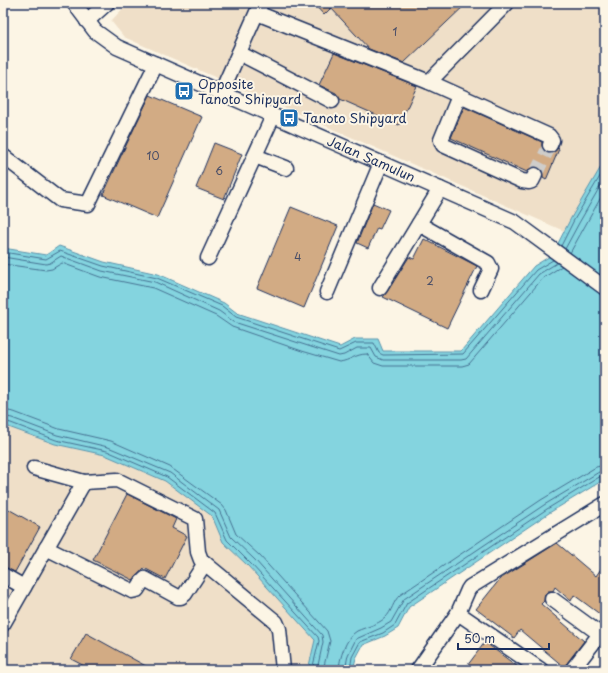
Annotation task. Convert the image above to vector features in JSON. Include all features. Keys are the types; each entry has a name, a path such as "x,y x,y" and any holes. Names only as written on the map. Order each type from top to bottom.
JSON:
{"street":[{"name":"Jalan Samulun","path":"74,3 95,31 117,47 516,222 536,235 605,288"},
{"path":"87,21 107,3"},
{"path":"429,82 507,3"},
{"path":"221,93 259,8 549,136 552,140 550,145"},
{"path":"239,53 332,101"},
{"path":"3,156 60,200 88,204 156,64"},
{"path":"459,96 441,140 443,144 522,182 532,181 535,175"},
{"path":"208,258 274,116"},
{"path":"255,156 286,168"},
{"path":"327,292 381,163"},
{"path":"380,288 440,189"},
{"path":"419,224 488,263 491,269 481,290"},
{"path":"34,468 84,482 117,480 192,517 196,522 198,552 204,563 276,622 279,629 282,670"},
{"path":"3,624 84,482"},
{"path":"418,670 458,613 468,590 473,585 605,504"},
{"path":"46,548 132,591 136,590 142,582 146,580 178,597 185,594 204,563"},
{"path":"3,575 24,587"},
{"path":"552,599 602,633 572,670"},
{"path":"458,613 541,670"}],"shaded area":[{"path":"128,3 605,3 605,160 564,231 124,37 111,21"},
{"path":"3,425 55,444 105,455 165,481 212,516 223,542 248,566 315,640 308,670 3,670"}],"water":[{"path":"605,160 605,479 549,513 409,607 398,628 385,636 363,645 356,658 353,670 308,670 315,640 248,566 223,542 212,516 165,481 105,455 55,444 3,425 3,248 46,255 59,246 104,262 158,274 224,303 237,313 340,347 355,339 378,339 383,351 461,351 534,266 552,255 571,218"}],"building":[{"path":"313,3 467,3 404,63 369,49 331,8 324,15"},
{"path":"334,53 417,86 399,125 340,99 336,93 319,85"},
{"path":"150,95 202,117 157,218 103,195"},
{"path":"464,107 542,142 542,147 546,153 552,153 558,148 559,149 546,180 543,178 542,171 538,167 531,168 527,172 451,138"},
{"path":"214,143 242,154 224,199 196,188"},
{"path":"373,203 389,210 380,229 377,228 368,248 357,243"},
{"path":"291,207 338,226 304,308 257,288"},
{"path":"424,239 477,266 447,328 383,297 409,257 414,259"},
{"path":"127,494 176,519 172,528 187,536 165,579 144,568 133,580 93,560"},
{"path":"3,506 40,527 15,572 3,567"},
{"path":"557,543 596,576 605,563 605,618 574,595 571,601 555,587 553,591 548,591 545,594 544,601 541,604 584,641 564,667 520,630 514,638 476,609 500,579"},
{"path":"86,633 153,670 92,670 71,659"},
{"path":"485,642 490,646 522,670 464,670"}],"tunnel":[{"path":"535,175 550,145"}],"place":[{"name":"Opposite Tanoto Shipyard","path":"184,91"},
{"name":"Tanoto Shipyard","path":"289,118"}]}
